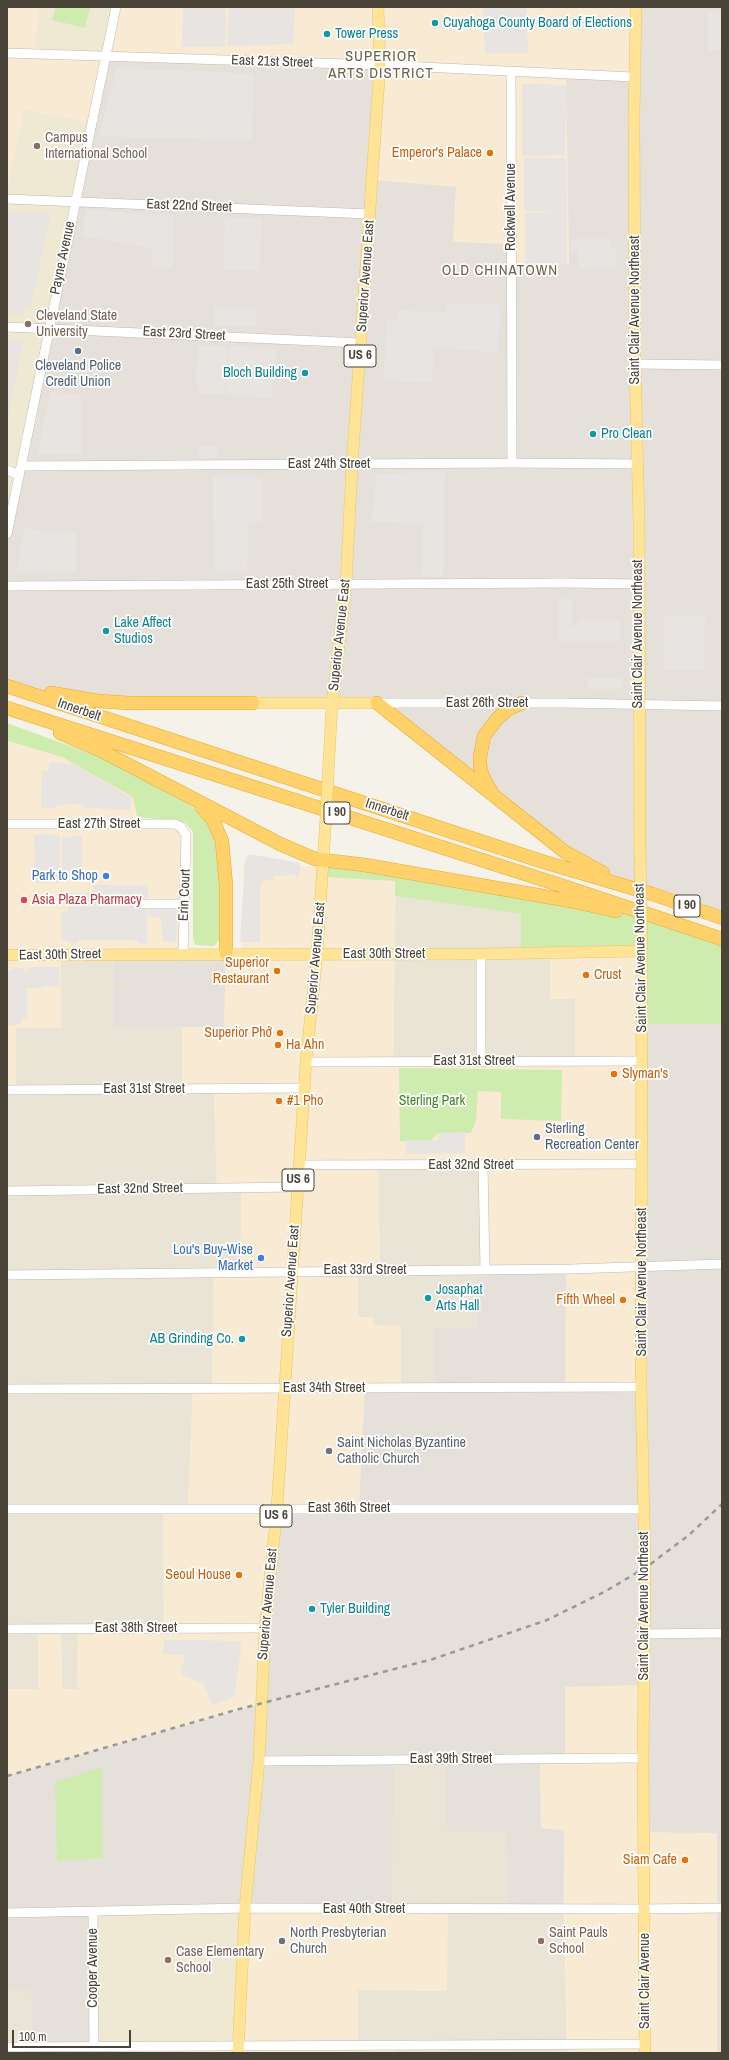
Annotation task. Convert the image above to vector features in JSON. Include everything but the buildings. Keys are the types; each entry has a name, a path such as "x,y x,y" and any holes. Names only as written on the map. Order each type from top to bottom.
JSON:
{"highway":[{"path":"7,685 68,697 98,701 174,704 253,703"},
{"name":"Innerbelt","path":"7,685 544,862 652,894 722,918"},
{"path":"377,703 498,800 574,858 652,894"},
{"path":"498,800 483,777 480,757 481,746 489,727 508,710 522,703"},
{"path":"7,709 97,748 286,847 323,862 372,866 572,901 666,921"},
{"name":"Innerbelt","path":"7,709 566,886 722,939"},
{"path":"193,798 214,820 222,840 226,885 226,954"}],"main road":[{"name":"Superior Avenue East","path":"245,1908 259,1761 265,1628 277,1508 306,1062 317,954 332,704 346,584 352,464 380,65 378,7"},
{"name":"Saint Clair Avenue Northeast","path":"636,7 633,77 638,705 642,948 642,1387 645,1634 643,1758 644,1909"},
{"name":"East 26th Street","path":"253,703 377,703"},
{"name":"East 30th Street","path":"7,955 183,956 226,954 481,954 642,948"},
{"name":"US 6","path":"238,2050 245,1908"},
{"name":"Saint Clair Avenue","path":"644,1909 645,2048"}],"street":[{"name":"Payne Avenue","path":"7,534 48,328 116,7"},
{"name":"East 21st Street","path":"7,53 380,65 633,77"},
{"name":"Rockwell Avenue","path":"511,71 512,463"},
{"name":"East 22nd Street","path":"7,199 370,214"},
{"name":"East 23rd Street","path":"7,327 361,343"},
{"path":"635,364 722,365"},
{"name":"East 24th Street","path":"21,466 512,463 637,464"},
{"path":"7,470 19,475"},
{"name":"East 25th Street","path":"7,586 567,583 638,584"},
{"name":"East 26th Street","path":"377,703 522,703 722,706"},
{"name":"East 27th Street","path":"7,824 174,824 181,827 186,835"},
{"name":"Erin Court","path":"183,956 186,835"},
{"path":"144,904 185,904"},
{"path":"481,954 481,1060"},
{"name":"East 31st Street","path":"306,1062 481,1060 642,1061"},
{"name":"East 31st Street","path":"7,1090 305,1088"},
{"name":"East 32nd Street","path":"299,1165 642,1164"},
{"path":"483,1165 485,1269"},
{"name":"East 32nd Street","path":"7,1190 298,1187"},
{"name":"East 33rd Street","path":"7,1275 642,1268 722,1264"},
{"name":"East 34th Street","path":"7,1389 642,1387"},
{"name":"East 36th Street","path":"7,1509 644,1509"},
{"name":"East 38th Street","path":"7,1629 265,1628"},
{"path":"645,1634 722,1633"},
{"name":"East 39th Street","path":"259,1761 643,1758"},
{"name":"East 40th Street","path":"7,1913 245,1908 722,1908"},
{"name":"Cooper Avenue","path":"93,1912 94,2047"},
{"path":"7,2048 94,2047 238,2050 645,2048"}],"shaded area":[{"path":"7,7 38,7 35,53 116,7 636,7 633,77 566,74 569,264 511,264 453,245 456,187 75,201 7,199"},
{"path":"38,7 116,7 105,56 35,53"},
{"path":"183,7 226,7 225,47 182,47"},
{"path":"229,7 295,7 293,44 227,46"},
{"path":"483,7 526,7 528,53 485,53"},
{"path":"636,7 722,7 722,918 599,871 377,703 68,697 7,684 7,534 105,56 380,65 373,180 456,187 453,242 511,244 511,264 569,264 566,74 633,77"},
{"path":"707,11 722,12 722,50 708,51"},
{"path":"117,68 254,74 252,141 99,136"},
{"path":"522,84 567,85 565,155 522,156"},
{"name":"Cleveland State University","path":"24,110 91,123 7,534 7,191"},
{"path":"524,158 566,158 567,212 524,211"},
{"path":"86,210 174,215 173,268 152,267 151,248 82,236"},
{"path":"7,212 51,214 30,307 23,306 22,315 7,314"},
{"path":"567,212 567,265 525,265 525,213"},
{"path":"225,217 262,219 259,271 224,269"},
{"path":"572,239 611,239 611,247 617,247 616,269 579,269 578,250 570,251"},
{"path":"446,303 500,305 498,352 434,348 432,383 384,380 387,319 397,319 397,310 445,313"},
{"path":"214,307 257,307 256,327 214,325"},
{"path":"7,338 23,342 7,422"},
{"path":"198,345 227,347 225,394 199,394 199,384 196,384"},
{"path":"229,345 277,349 271,398 226,395"},
{"path":"50,392 81,395 82,453 38,454"},
{"path":"198,446 218,446 218,458 198,458"},
{"path":"445,470 443,577 421,576 423,524 372,522 376,475"},
{"path":"213,476 262,477 262,523 248,523 247,572 215,573 215,524 239,523 213,523"},
{"path":"24,527 47,532 75,533 76,571 17,572"},
{"path":"558,599 572,599 572,626 578,626 578,620 620,620 620,641 558,641"},
{"path":"664,616 705,616 704,670 663,669"},
{"path":"622,677 623,689 588,689 588,678"},
{"path":"7,742 62,757 136,791 134,824 175,824 186,835 183,956 61,955 61,1028 16,1028 16,1090 7,1090"},
{"path":"49,762 75,765 132,798 130,809 84,808 83,804 56,805 56,808 41,808 42,771 49,770"},
{"path":"43,834 60,836 60,883 35,883 34,835"},
{"path":"82,836 82,870 62,870 62,837"},
{"path":"249,854 300,863 299,877 296,877 296,875 274,876 273,880 263,880 263,885 260,885 260,942 240,942 245,861"},
{"path":"244,864 323,867 323,877 396,881 393,1061 575,1061 575,999 550,999 550,953 642,951 641,1387 565,1388 485,1269 483,1165 378,1165 380,1270 358,1271 358,1317 373,1317 374,1325 401,1326 401,1388 359,1508 261,1704 7,1776 7,1689 38,1689 38,1629 61,1628 62,1689 77,1689 78,1628 164,1628 163,1509 188,1508 193,1388 212,1388 214,1272 240,1272 242,1188 217,1188 214,1089 182,1089 182,1027 224,1026 226,954 242,954"},
{"path":"94,885 148,885 147,943 138,943 138,940 78,940 78,943 69,943 69,940 62,941 61,912 69,911 69,904 63,903 62,895 71,893 93,893"},
{"path":"395,896 521,914 550,953 575,998 575,1061 393,1061"},
{"path":"149,905 178,905 176,942 163,941 161,917 149,916"},
{"path":"226,954 224,1027 113,1027 114,955"},
{"path":"61,955 114,955 113,1027 182,1027 182,1089 214,1089 217,1188 242,1188 240,1272 214,1273 212,1388 193,1389 188,1508 163,1509 164,1628 77,1689 62,1689 61,1629 38,1629 38,1689 7,1689 7,1090 16,1089 16,1028"},
{"path":"14,967 27,970 27,982 28,967 59,967 60,987 48,987 47,985 44,986 44,988 27,988 27,1018 21,1018 21,1024 7,1025 7,970 13,970"},
{"path":"642,1024 722,1024 722,2053 717,2053 717,1833 643,1832 643,1685 565,1687 565,1759 540,1759 541,1828 564,1830 564,1909 507,1909 506,1832 447,1831 446,1760 395,1760 392,1909 245,1908 113,2047 113,2053 42,2053 41,2047 32,2047 31,1989 7,1989 7,1776 261,1704 277,1508 359,1508 365,1388 435,1388 434,1328 477,1328 477,1269 566,1269 565,1387 641,1387"},
{"path":"465,1132 465,1153 406,1154 406,1140 438,1140 438,1133"},
{"path":"378,1165 483,1165 485,1269 477,1269 477,1328 435,1388 401,1388 373,1325 358,1317 358,1271 380,1270"},
{"path":"164,1640 242,1641 234,1697 212,1705 204,1684 181,1674 185,1655 163,1654"},
{"path":"644,1685 717,1833 717,2053 567,2053 564,1830 541,1828 540,1759 565,1758 565,1686"},
{"path":"446,1759 506,1832 507,1909 564,1909 567,2053 396,2053 396,2046 358,2046 358,1990 447,1991 392,1909 395,1760"},
{"path":"245,1908 448,1909 447,1991 358,1990 358,2046 396,2046 396,2053 167,2053 167,2047"},
{"name":"Case Elementary School","path":"245,1908 238,2047 94,2047 93,1912"},
{"path":"7,1989 31,1989 32,2047 42,2047 42,2053 7,2053"}],"green space":[{"path":"56,7 90,7 85,28 52,20"},
{"path":"7,723 100,757 190,805 201,815 211,830 218,853 221,938 214,946 195,945 193,937 193,832 186,823 137,817 133,797 62,757 7,741"},
{"path":"323,861 571,901 666,921 722,939 722,1024 642,1024 642,951 521,953 521,914 395,896 395,881 322,877"},
{"name":"Sterling Park","path":"399,1068 562,1070 561,1121 501,1119 501,1092 478,1091 476,1120 471,1133 438,1133 428,1143 400,1141"},
{"path":"102,1767 103,1858 57,1861 55,1782"}],"railway":[{"path":"7,1776 236,1710 433,1659 547,1620 606,1591 648,1566 689,1535 722,1504"}],"place":[{"name":"Cuyahoga County Board of Elections","path":"435,23"},
{"name":"Tower Press","path":"327,34"},
{"name":"Campus International School","path":"37,146"},
{"name":"Emperor's Palace","path":"490,153"},
{"name":"Cleveland State University","path":"28,324"},
{"name":"Cleveland Police Credit Union","path":"78,351"},
{"name":"Bloch Building","path":"305,373"},
{"name":"Pro Clean","path":"593,434"},
{"name":"Lake Affect Studios","path":"106,631"},
{"name":"Park to Shop","path":"106,876"},
{"name":"Asia Plaza Pharmacy","path":"24,900"},
{"name":"Superior Restaurant","path":"277,971"},
{"name":"Crust","path":"586,975"},
{"name":"Superior Phở","path":"280,1033"},
{"name":"Ha Ahn","path":"278,1045"},
{"name":"Slyman's","path":"614,1074"},
{"name":"#1 Pho","path":"279,1101"},
{"name":"Sterling Recreation Center","path":"537,1137"},
{"name":"Lou's Buy-Wise Market","path":"261,1258"},
{"name":"Josaphat Arts Hall","path":"428,1298"},
{"name":"Fifth Wheel","path":"623,1300"},
{"name":"AB Grinding Co.","path":"242,1339"},
{"name":"Saint Nicholas Byzantine Catholic Church","path":"329,1451"},
{"name":"Seoul House","path":"239,1575"},
{"name":"Tyler Building","path":"312,1609"},
{"name":"Siam Cafe","path":"685,1860"},
{"name":"North Presbyterian Church","path":"282,1941"},
{"name":"Saint Pauls School","path":"541,1941"},
{"name":"Case Elementary School","path":"168,1960"}],"district":[{"name":"SUPERIOR ARTS DISTRICT","path":"381,66"},
{"name":"OLD CHINATOWN","path":"500,271"}]}
